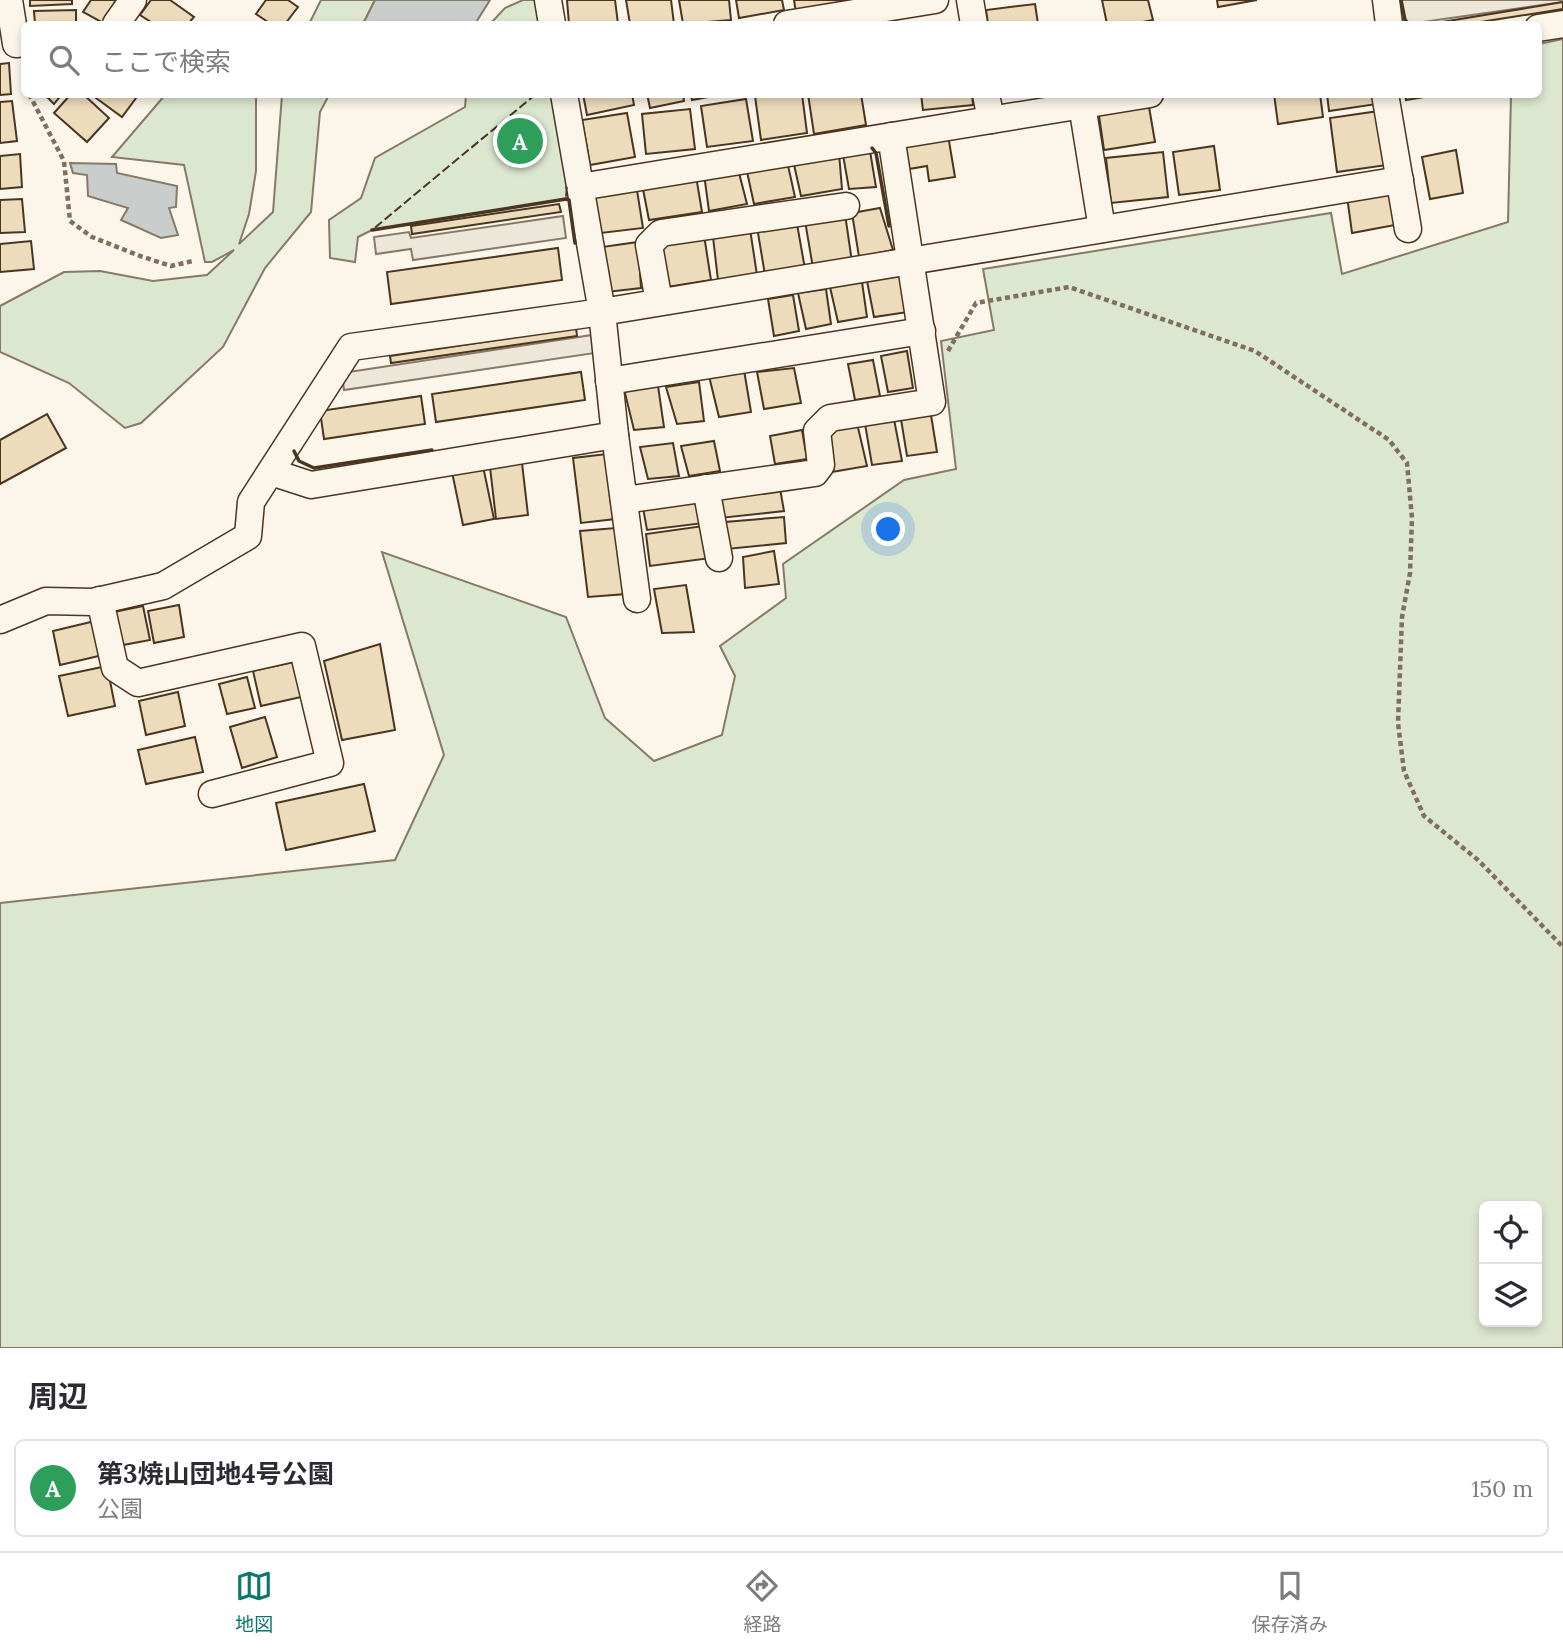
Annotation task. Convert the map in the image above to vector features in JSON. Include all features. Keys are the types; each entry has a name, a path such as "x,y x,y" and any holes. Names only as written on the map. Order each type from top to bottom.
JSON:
{"street":[{"path":"9,0 16,44 21,43"},
{"path":"118,21 133,0"},
{"path":"548,0 552,21"},
{"path":"806,21 935,0"},
{"path":"970,0 974,21"},
{"path":"1386,0 1390,21"},
{"path":"1542,27 1563,24"},
{"path":"565,98 602,312 637,599"},
{"path":"987,98 990,120"},
{"path":"580,187 1125,98"},
{"path":"1386,98 1408,229"},
{"path":"1082,105 1102,229"},
{"path":"624,500 815,473 821,465 817,431 830,418 932,402 891,136"},
{"path":"0,620 46,601 100,600 163,586 248,536 251,502 351,348 602,312 1400,180"},
{"path":"659,302 649,245 661,233 846,205"},
{"path":"609,381 922,331"},
{"path":"271,472 310,485 615,435"},
{"path":"706,488 719,558"},
{"path":"100,600 115,668 138,683 302,646 330,763 212,794"}],"path":[{"path":"31,98 64,161 70,221 92,237 161,263 171,266 193,261"},
{"path":"926,360 950,350 976,303 1069,287 1255,351 1389,440 1407,463 1412,518 1410,573 1402,617 1398,723 1404,771 1424,816 1478,860 1563,947"}],"green space":[{"path":"321,0 375,0 364,21 310,21"},
{"path":"523,0 536,0 540,21 493,21 505,8"},
{"path":"1563,39 1563,1348 0,1348 0,903 395,860 444,755 382,552 566,617 605,718 654,761 722,735 735,676 720,646 786,598 783,564 904,480 956,469 941,341 994,330 983,269 1331,213 1342,274 1508,222 1511,98 1542,98 1542,43"},
{"path":"162,98 256,98 256,171 249,214 239,244 273,212 282,98 327,98 320,112 311,212 265,268 223,347 141,423 125,428 69,383 0,352 0,306 64,272 100,271 153,281 207,275 234,250 212,262 205,262 184,165 112,157"},
{"path":"466,98 552,98 568,187 566,199 372,230 358,237 355,262 330,258 329,220 361,198 375,158 465,107"}],"shaded area":[{"path":"375,0 490,0 477,21 364,21"},
{"path":"1401,0 1563,0 1430,21 1405,20"},
{"path":"70,163 116,164 117,173 177,186 176,207 169,208 178,235 161,238 121,220 128,208 88,196 87,175 73,173"},
{"path":"563,216 566,238 413,260 411,249 376,254 374,237 409,232 411,238"},
{"path":"592,335 595,353 344,390 342,375 349,372"}],"building":[{"path":"30,0 72,0 72,4 30,6"},
{"path":"91,0 116,0 104,21 83,12"},
{"path":"151,0 170,0 194,17 191,21 149,21 140,15"},
{"path":"266,0 288,0 298,7 287,21 266,21 256,14"},
{"path":"567,0 615,0 618,21 569,21"},
{"path":"626,0 671,0 674,21 630,21"},
{"path":"679,0 729,0 731,20 682,21"},
{"path":"736,0 782,0 784,10 739,18"},
{"path":"794,0 846,0 847,5 796,13"},
{"path":"1102,0 1148,0 1153,20 1148,21 1106,21"},
{"path":"1217,0 1257,0 1218,7"},
{"path":"1563,2 1563,9 1487,21 1448,21"},
{"path":"1035,4 1038,21 988,21 986,10"},
{"path":"76,10 76,21 35,21 34,11"},
{"path":"9,63 11,94 0,95 0,64"},
{"path":"48,98 59,98 54,104"},
{"path":"67,98 87,98 109,118 87,142 54,113"},
{"path":"96,98 136,98 122,117"},
{"path":"584,98 633,98 634,105 587,115"},
{"path":"648,98 684,98 684,101 650,108"},
{"path":"755,98 803,98 807,133 761,140"},
{"path":"809,98 862,98 866,125 814,134"},
{"path":"922,98 972,98 973,105 923,110"},
{"path":"1275,98 1321,98 1323,117 1278,124"},
{"path":"1327,98 1376,98 1377,104 1329,111"},
{"path":"746,99 753,141 707,147 701,106"},
{"path":"12,101 17,141 0,143 0,102"},
{"path":"1148,101 1155,142 1104,150 1098,109"},
{"path":"690,109 695,149 646,154 642,114"},
{"path":"1379,111 1387,165 1337,172 1330,118"},
{"path":"627,113 635,157 590,165 582,120"},
{"path":"948,135 955,177 929,181 927,166 909,169 905,142"},
{"path":"1214,146 1220,190 1179,195 1173,152"},
{"path":"1456,150 1463,193 1430,199 1422,157"},
{"path":"870,151 876,187 849,189 843,155"},
{"path":"1163,152 1168,197 1111,203 1106,158"},
{"path":"839,153 842,189 801,196 793,160"},
{"path":"20,154 22,187 0,189 0,156"},
{"path":"787,161 795,197 754,204 746,167"},
{"path":"738,169 747,204 709,211 704,174"},
{"path":"696,176 702,212 649,220 642,184"},
{"path":"636,184 643,228 601,233 594,194"},
{"path":"1388,190 1395,225 1352,233 1347,196"},
{"path":"22,199 25,232 0,233 0,200"},
{"path":"559,204 561,212 412,234 411,226"},
{"path":"880,208 893,250 859,257 852,213"},
{"path":"845,214 852,262 813,268 805,221"},
{"path":"797,224 805,269 765,275 757,227"},
{"path":"750,229 757,275 718,280 713,237"},
{"path":"704,235 711,280 667,287 662,242"},
{"path":"31,241 34,269 0,272 0,244"},
{"path":"638,242 641,288 607,292 602,247"},
{"path":"558,248 562,280 391,304 387,272"},
{"path":"901,274 908,312 874,317 867,281"},
{"path":"862,282 867,317 838,322 830,287"},
{"path":"826,289 831,324 806,329 798,293"},
{"path":"793,295 799,331 774,336 768,299"},
{"path":"576,328 577,336 391,363 390,356"},
{"path":"907,351 913,388 888,392 881,356"},
{"path":"873,360 880,396 855,400 848,364"},
{"path":"794,368 801,403 764,409 757,372"},
{"path":"744,370 751,412 719,417 709,376"},
{"path":"581,372 585,400 436,422 432,394"},
{"path":"699,382 704,421 677,424 666,387"},
{"path":"658,386 664,427 634,430 624,389"},
{"path":"421,396 425,424 324,439 320,411"},
{"path":"930,409 937,452 907,456 900,413"},
{"path":"47,414 66,448 0,484 0,440"},
{"path":"893,414 902,461 872,465 864,418"},
{"path":"856,419 867,466 826,473 832,421"},
{"path":"802,430 807,459 775,464 770,436"},
{"path":"714,441 720,471 689,476 681,446"},
{"path":"673,443 679,476 648,479 640,447"},
{"path":"607,454 615,519 581,523 573,458"},
{"path":"522,463 528,515 496,519 490,467"},
{"path":"483,466 494,519 463,525 452,472"},
{"path":"779,483 784,511 720,518 717,492"},
{"path":"698,495 704,523 647,530 642,502"},
{"path":"784,517 786,543 727,549 725,522"},
{"path":"703,526 711,558 650,566 646,534"},
{"path":"616,528 626,594 588,597 580,531"},
{"path":"774,551 779,584 745,588 743,557"},
{"path":"686,585 694,632 662,633 654,589"},
{"path":"179,605 184,637 154,643 148,611"},
{"path":"143,606 150,640 123,645 114,612"},
{"path":"95,621 103,655 60,665 53,631"},
{"path":"380,644 395,730 342,740 324,661"},
{"path":"294,662 301,697 261,706 253,671"},
{"path":"107,666 115,706 68,716 59,676"},
{"path":"247,677 255,708 227,714 219,684"},
{"path":"178,692 185,726 146,735 139,701"},
{"path":"265,717 277,757 242,768 230,727"},
{"path":"195,737 203,772 146,784 138,750"},
{"path":"364,784 375,831 286,850 276,803"}],"fence":[{"path":"531,98 372,230 566,199 567,184"}],"wall":[{"path":"1401,0 1406,21"},
{"path":"872,148 876,153 889,226"},
{"path":"372,230 566,199 569,200 575,243"},
{"path":"294,451 299,461 314,468 432,450"}],"place":[{"name":"第3焼山団地4号公園","path":"520,141"}]}
